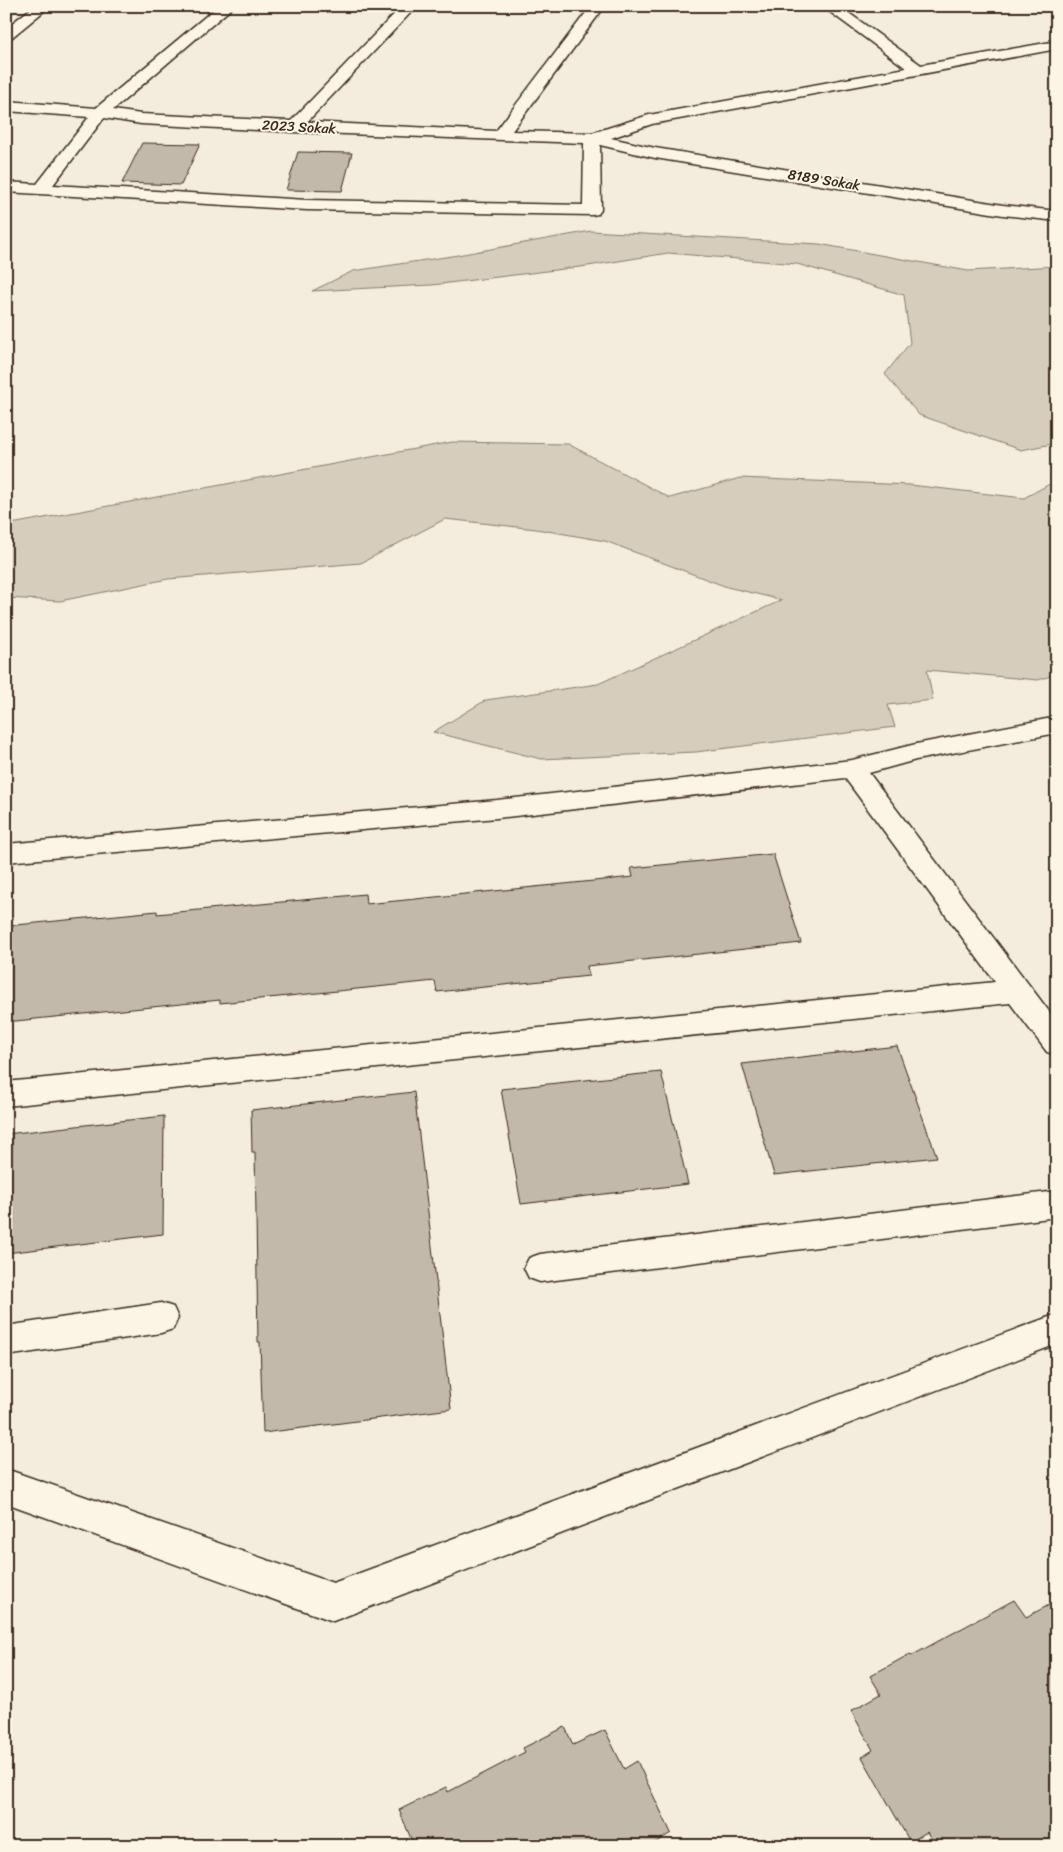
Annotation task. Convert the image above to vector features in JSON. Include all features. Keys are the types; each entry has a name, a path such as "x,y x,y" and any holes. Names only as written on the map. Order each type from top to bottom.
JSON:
{"street":[{"path":"6,35 44,6"},
{"path":"42,188 100,113 227,6"},
{"path":"294,127 410,6"},
{"path":"500,136 598,6"},
{"path":"829,6 919,71"},
{"path":"6,187 307,204 592,210 592,138 649,120 1057,46"},
{"name":"2023 Sokak","path":"6,106 100,113 141,119 500,136 592,138"},
{"name":"8189 Sokak","path":"592,138 684,157 993,208 1057,216"},
{"path":"6,853 497,809 852,769 916,752 1057,725"},
{"path":"852,769 1057,1044"},
{"path":"6,1094 1016,991"},
{"path":"540,1268 1057,1204"},
{"path":"6,1341 161,1318"},
{"path":"6,1486 333,1602 1057,1330"}],"shaded area":[{"path":"591,231 819,244 968,271 1057,266 1057,443 1021,450 919,415 885,374 910,343 904,295 797,264 668,253 588,266 432,285 312,291 353,271 452,256"},
{"path":"452,442 568,444 670,498 740,478 910,485 1024,498 1057,480 1057,674 1038,680 927,670 933,700 888,705 895,727 696,752 541,759 433,732 486,700 598,684 782,600 727,587 605,541 536,529 445,519 361,563 168,579 60,601 6,598 6,523 17,523"}],"building":[{"path":"142,143 200,144 181,185 122,183"},
{"path":"298,152 352,153 342,191 286,190"},
{"path":"773,854 801,943 587,966 589,976 437,992 435,981 220,1003 220,1000 6,1022 6,926 157,911 157,914 365,894 366,904 633,877 631,868"},
{"path":"897,1046 937,1157 774,1175 742,1064"},
{"path":"661,1072 688,1184 521,1204 501,1089"},
{"path":"414,1092 451,1409 263,1433 260,1342 258,1342 255,1152 252,1152 251,1110"},
{"path":"164,1116 163,1234 6,1253 6,1134"},
{"path":"1014,1600 1026,1617 1057,1601 1057,1846 935,1846 927,1832 910,1842 862,1757 873,1750 851,1711 881,1694 870,1676"},
{"path":"565,1727 573,1745 605,1730 624,1769 637,1761 671,1833 650,1846 414,1846 399,1810 446,1787 448,1792 525,1752 523,1748"}]}
